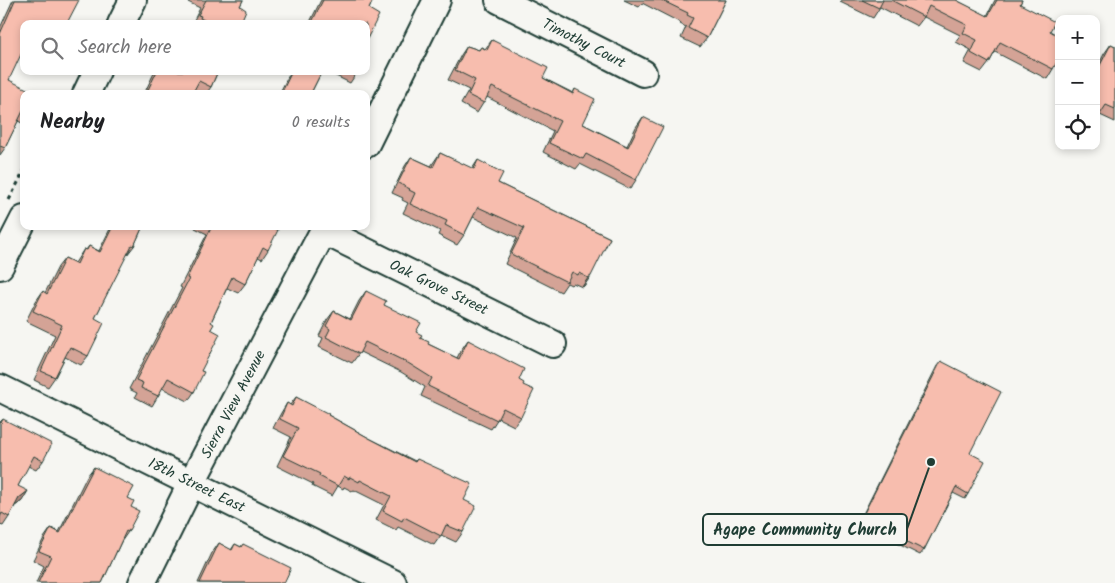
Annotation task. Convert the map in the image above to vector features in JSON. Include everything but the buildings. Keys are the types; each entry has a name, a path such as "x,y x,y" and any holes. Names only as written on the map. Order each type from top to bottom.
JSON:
{"street":[{"path":"123,20 133,0"},
{"path":"370,136 437,0"},
{"name":"Timothy Court","path":"499,0 643,73"},
{"path":"88,90 96,75"},
{"path":"0,266 16,211"},
{"name":"Sierra View Avenue","path":"142,583 192,482 324,230"},
{"name":"Oak Grove Street","path":"327,230 553,344"},
{"name":"18th Street East","path":"0,388 394,583"}],"path":[{"path":"16,211 20,191"}],"place":[{"name":"Agape Community Church","path":"931,462"}]}
